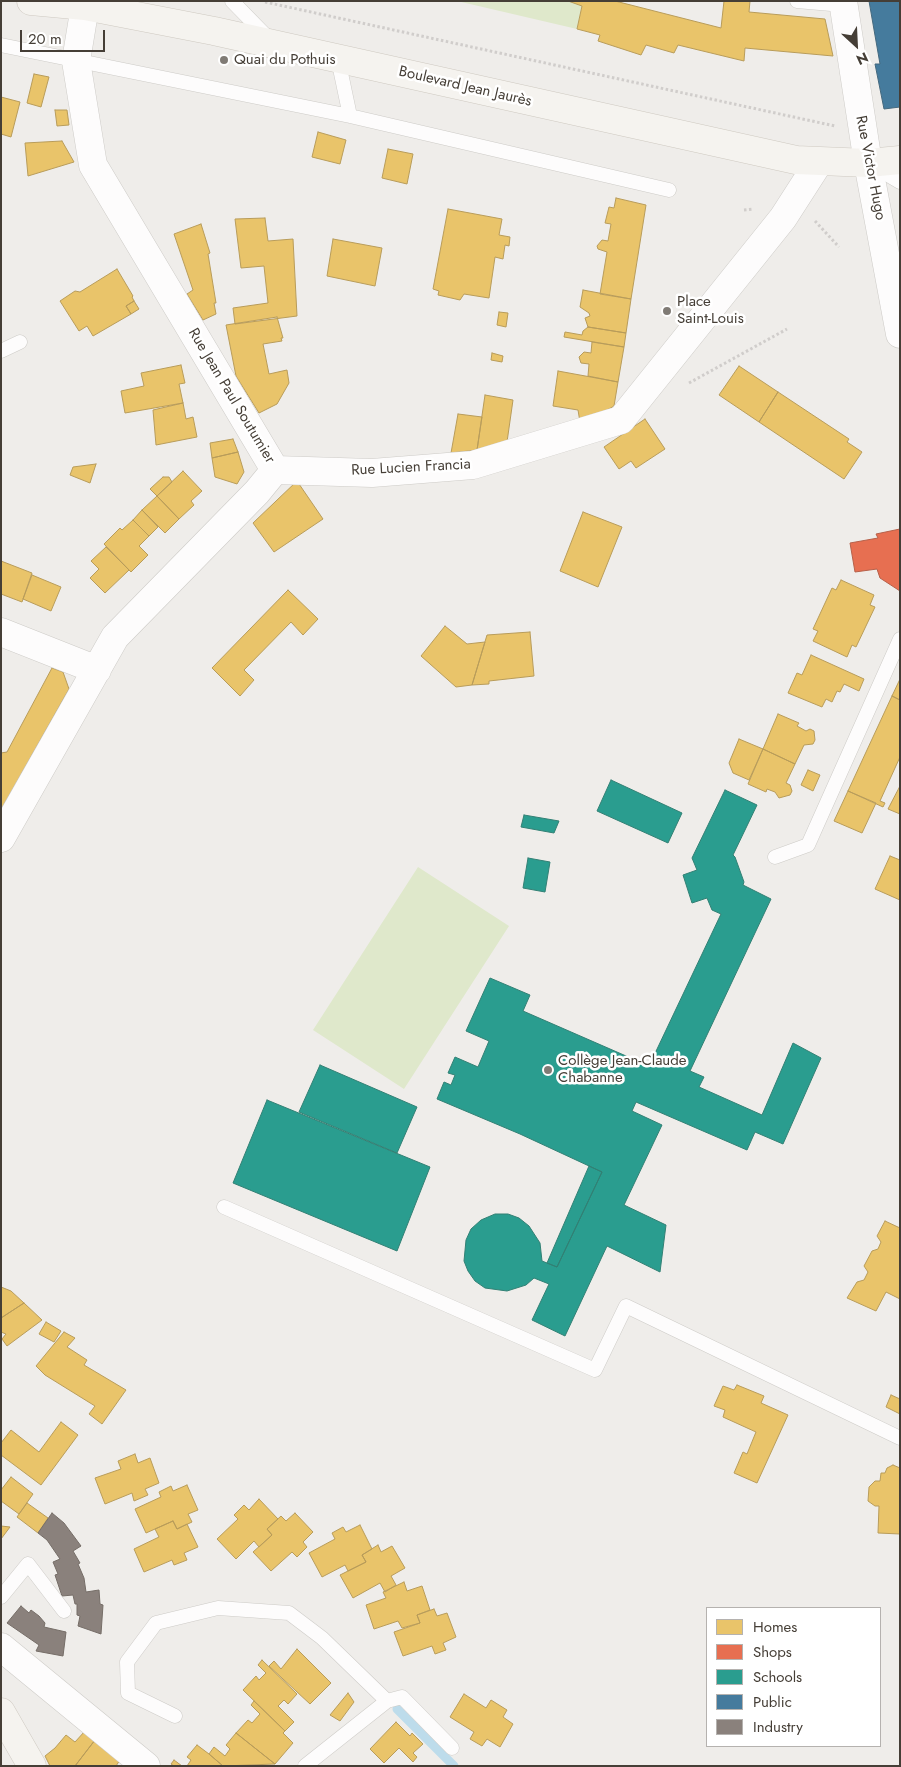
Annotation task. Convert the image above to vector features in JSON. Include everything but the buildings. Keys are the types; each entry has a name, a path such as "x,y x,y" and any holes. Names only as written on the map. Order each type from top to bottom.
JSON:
{"main road":[{"name":"Boulevard Jean Jaurès","path":"32,1 86,6 274,44 768,154 820,162 868,163 900,160"},
{"path":"1,1712 32,1766"}],"street":[{"name":"Rue Victor Hugo","path":"843,3 868,163 884,240 900,334"},
{"name":"Rue Jean Paul Soutumier","path":"1,838 115,637 257,492 275,470 93,165 76,60 86,6"},
{"name":"Rue Lucien Francia","path":"275,470 372,474 473,466 621,420 783,218 820,162"},
{"path":"1,632 97,670"},
{"path":"1,1647 146,1766"}],"lane":[{"path":"232,1 274,44"},
{"path":"797,1 843,3"},
{"path":"1,45 350,116 669,190"},
{"path":"338,58 350,116"},
{"path":"868,163 900,182"},
{"path":"1,351 20,342"},
{"path":"775,857 808,845 900,638"},
{"path":"224,1207 595,1370 626,1306 900,1438"},
{"path":"1,1597 28,1564 64,1612"},
{"path":"175,1716 128,1693 127,1662 156,1623 218,1608 289,1613 322,1638 387,1701"},
{"path":"305,1766 387,1701 402,1697 452,1748"}],"path":[{"path":"259,1 863,131"},
{"path":"820,225 839,247"},
{"path":"737,357 787,329"}],"green space":[{"path":"457,1 568,1 582,6 577,29"},
{"path":"418,867 509,926 404,1089 313,1030"}],"waterway":[{"path":"397,1709 454,1766"}],"place":[{"name":"Quai du Pothuis","path":"224,60"},
{"name":"Place Saint-Louis","path":"667,311"},
{"name":"Collège Jean-Claude Chabanne","path":"548,1070"}]}
